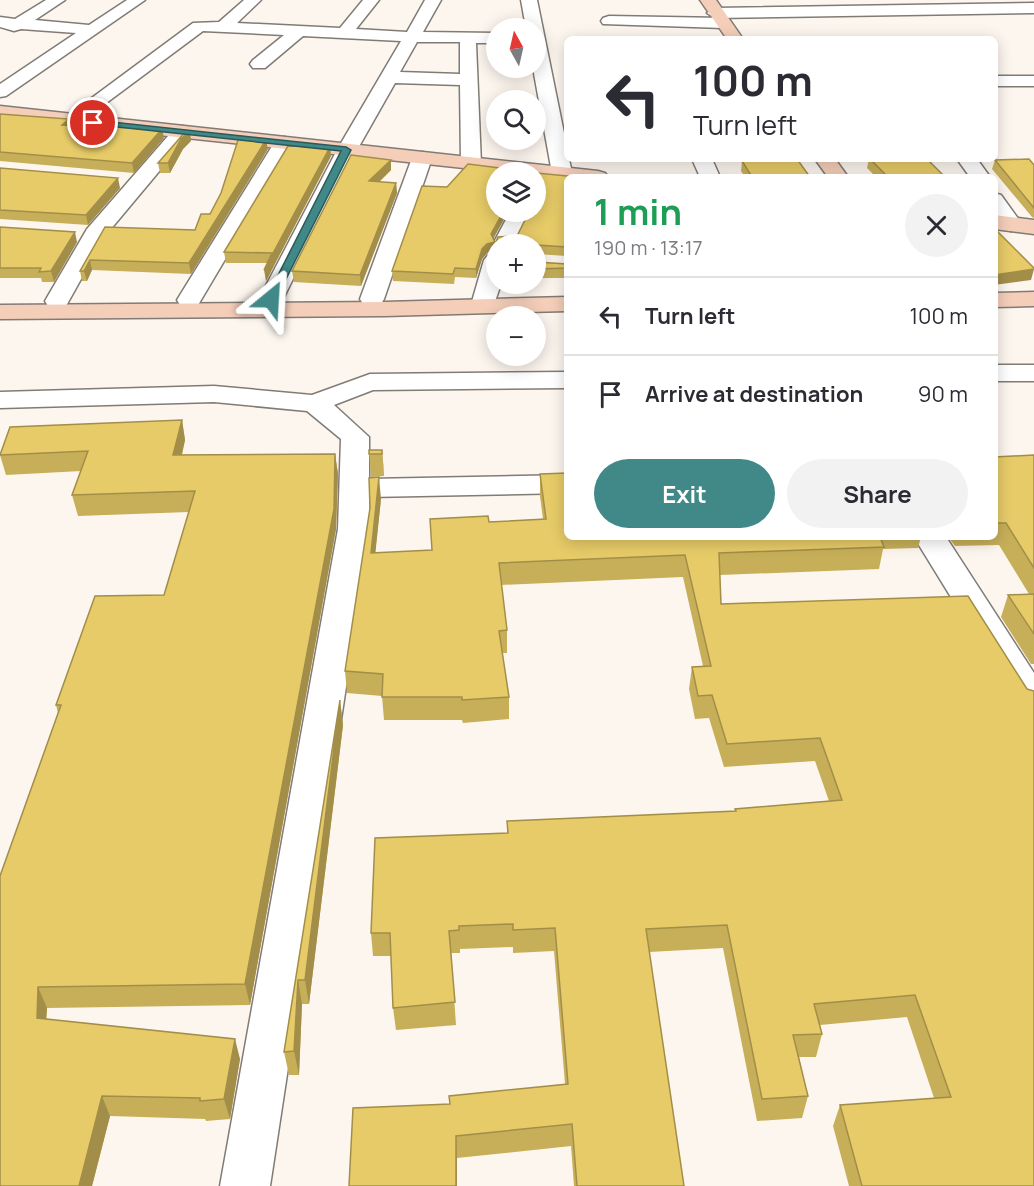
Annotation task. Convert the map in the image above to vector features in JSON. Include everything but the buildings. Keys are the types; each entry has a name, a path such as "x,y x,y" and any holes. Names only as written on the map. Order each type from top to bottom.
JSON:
{"main road":[{"path":"716,12 733,36"},
{"path":"0,112 486,166"},
{"path":"546,174 571,174"},
{"path":"1003,223 1034,227"},
{"path":"0,302 372,299 483,304 564,304"},
{"path":"998,300 1034,299"},
{"path":"0,312 385,309 483,304"}],"street":[{"path":"0,35 57,0"},
{"path":"0,92 137,0"},
{"path":"223,27 253,0"},
{"path":"344,34 371,0"},
{"path":"271,299 346,150 429,8"},
{"path":"403,15 429,8 446,16"},
{"path":"609,21 640,16 716,12 1034,8"},
{"path":"512,17 531,9"},
{"path":"360,13 381,14"},
{"path":"640,16 651,36"},
{"path":"0,22 92,30"},
{"path":"71,120 199,26 410,37 486,38"},
{"path":"259,63 299,31"},
{"path":"468,38 471,164"},
{"path":"388,77 469,80"},
{"path":"544,78 562,173"},
{"path":"998,81 1032,84"},
{"path":"57,301 95,234 182,132"},
{"path":"189,300 284,143"},
{"path":"372,299 422,158"},
{"path":"115,179 138,181"},
{"path":"71,232 95,234"},
{"path":"483,304 486,294"},
{"path":"998,373 1034,373"},
{"path":"0,400 214,394 315,403 370,382 564,380"},
{"path":"246,1186 354,529 355,437 315,403"},
{"path":"354,488 564,484"},
{"path":"932,540 1034,702"}],"route":[{"path":"93,123 346,150 271,299"}]}
